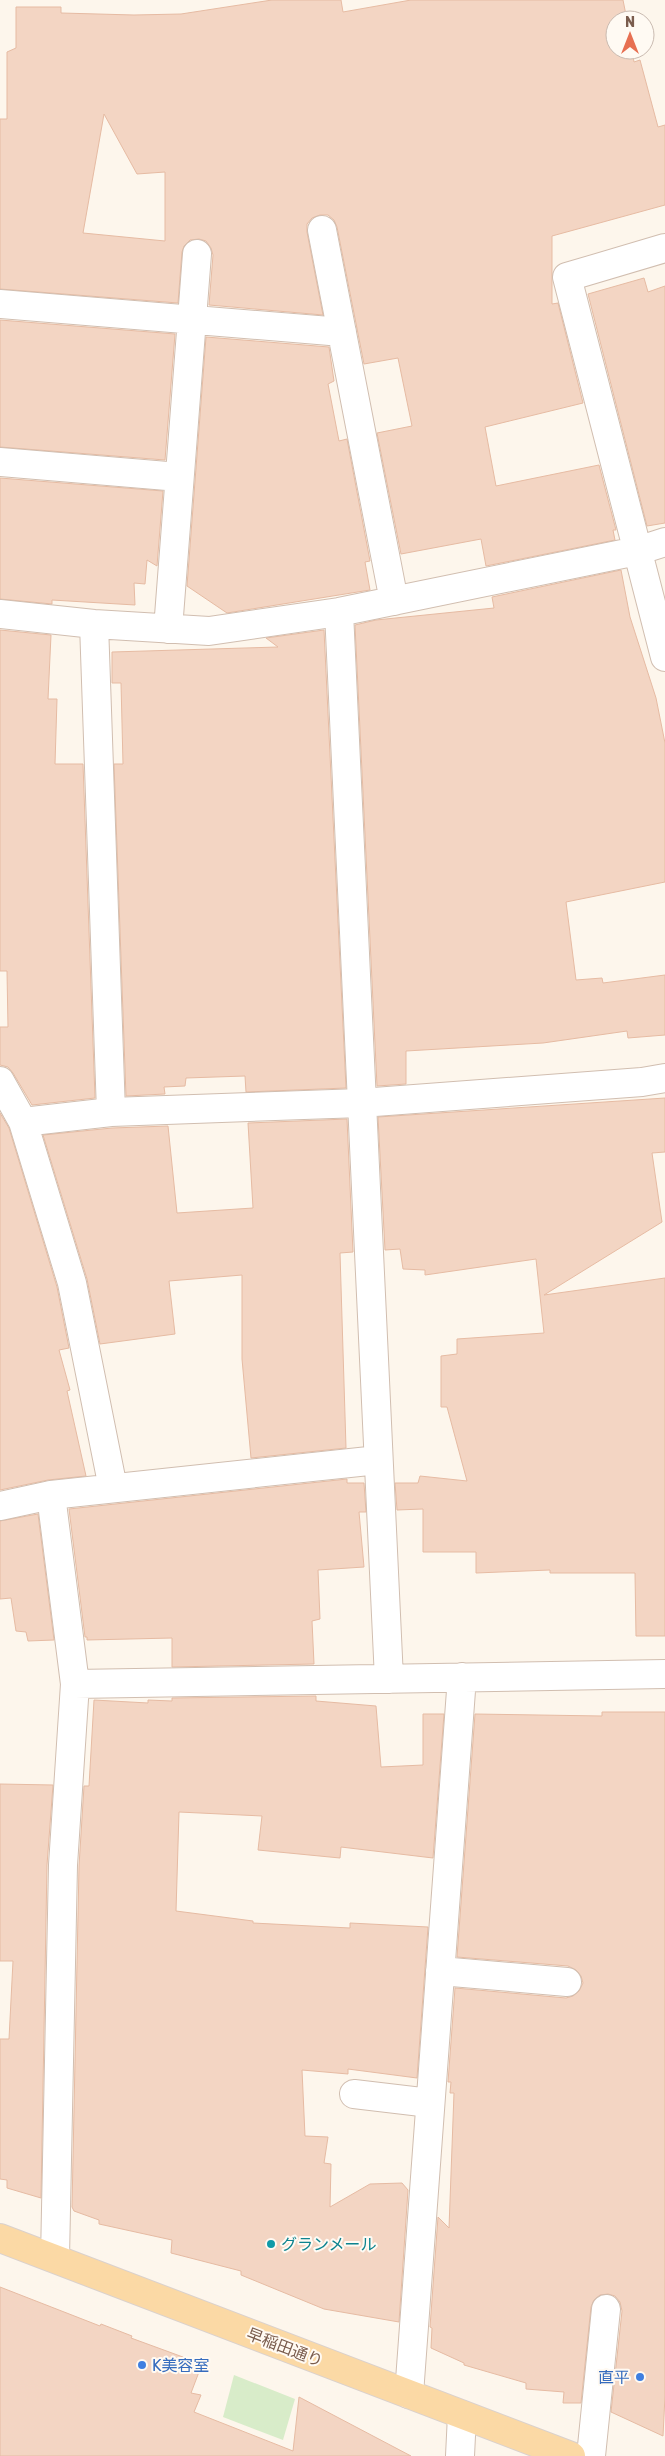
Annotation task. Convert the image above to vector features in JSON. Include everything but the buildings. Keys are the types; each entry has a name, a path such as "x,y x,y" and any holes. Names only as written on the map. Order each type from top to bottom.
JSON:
{"main road":[{"name":"早稲田通り","path":"0,2238 571,2456"}],"street":[{"path":"322,230 394,601"},
{"path":"665,248 567,277 665,656"},
{"path":"168,629 197,254"},
{"path":"0,304 342,332"},
{"path":"0,462 179,477"},
{"path":"0,614 94,624 209,631 339,612 637,551 665,542"},
{"path":"339,612 389,1679"},
{"path":"94,624 111,1112"},
{"path":"23,1122 111,1112 361,1103 642,1082 665,1078"},
{"path":"0,1084 23,1122 72,1283 113,1488"},
{"path":"0,1506 51,1495 378,1460"},
{"path":"51,1495 75,1684 63,1865 55,2258"},
{"path":"75,1684 665,1674"},
{"path":"409,2394 462,1677"},
{"path":"440,1972 567,1982"},
{"path":"354,2094 430,2103"},
{"path":"591,2456 606,2309"},
{"path":"460,2456 462,2415"}],"green space":[{"path":"234,2375 295,2399 283,2440 223,2417"}],"place":[{"name":"グランメール","path":"271,2244"},
{"name":"K美容室","path":"142,2365"},
{"name":"直平","path":"640,2377"}]}
